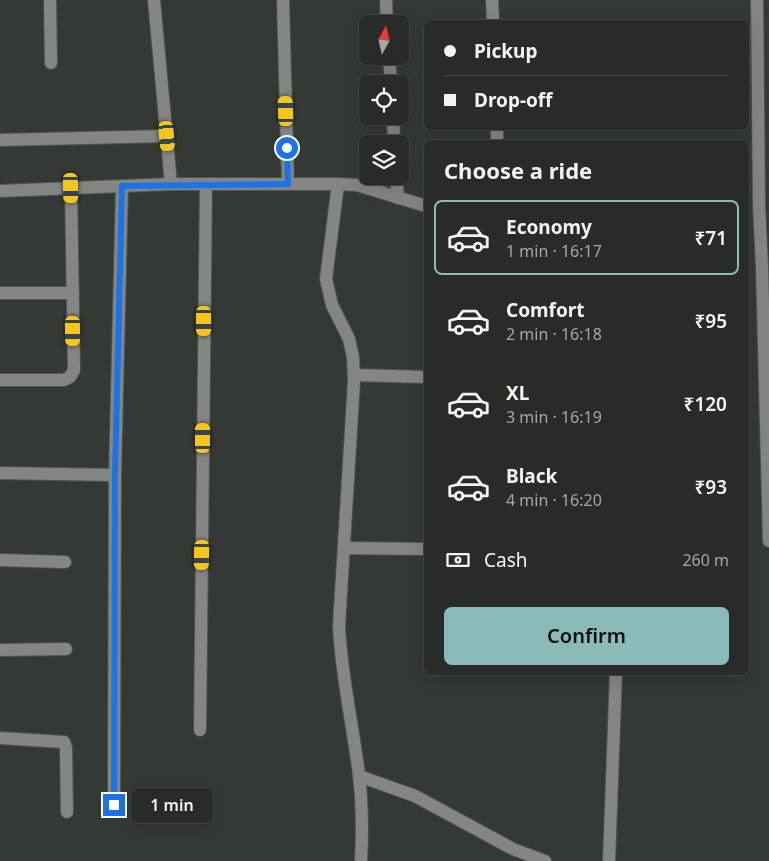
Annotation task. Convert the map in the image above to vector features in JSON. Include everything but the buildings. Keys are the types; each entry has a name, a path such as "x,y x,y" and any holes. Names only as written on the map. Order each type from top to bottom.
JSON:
{"street":[{"path":"50,0 51,62"},
{"path":"154,0 171,184"},
{"path":"282,0 288,184"},
{"path":"386,0 387,15"},
{"path":"492,0 493,20"},
{"path":"758,0 752,206 762,267 769,541"},
{"path":"0,140 167,136"},
{"path":"0,191 171,184 338,184 357,185 424,205"},
{"path":"200,730 206,184"},
{"path":"338,184 326,279 332,305 349,339 353,356 354,375 339,626 340,660 358,776 362,836 361,861"},
{"path":"397,185 398,198"},
{"path":"114,805 115,475 122,186"},
{"path":"0,380 64,380 70,377 74,370 71,188"},
{"path":"0,293 73,293"},
{"path":"354,375 424,377"},
{"path":"0,473 115,475"},
{"path":"344,548 424,549"},
{"path":"0,560 65,562"},
{"path":"0,650 66,649"},
{"path":"609,861 616,675"},
{"path":"0,738 64,742 66,748 67,812"},
{"path":"358,776 415,796 513,849 545,861"}],"route":[{"path":"114,805 115,475 122,186 288,184 287,148"}]}
